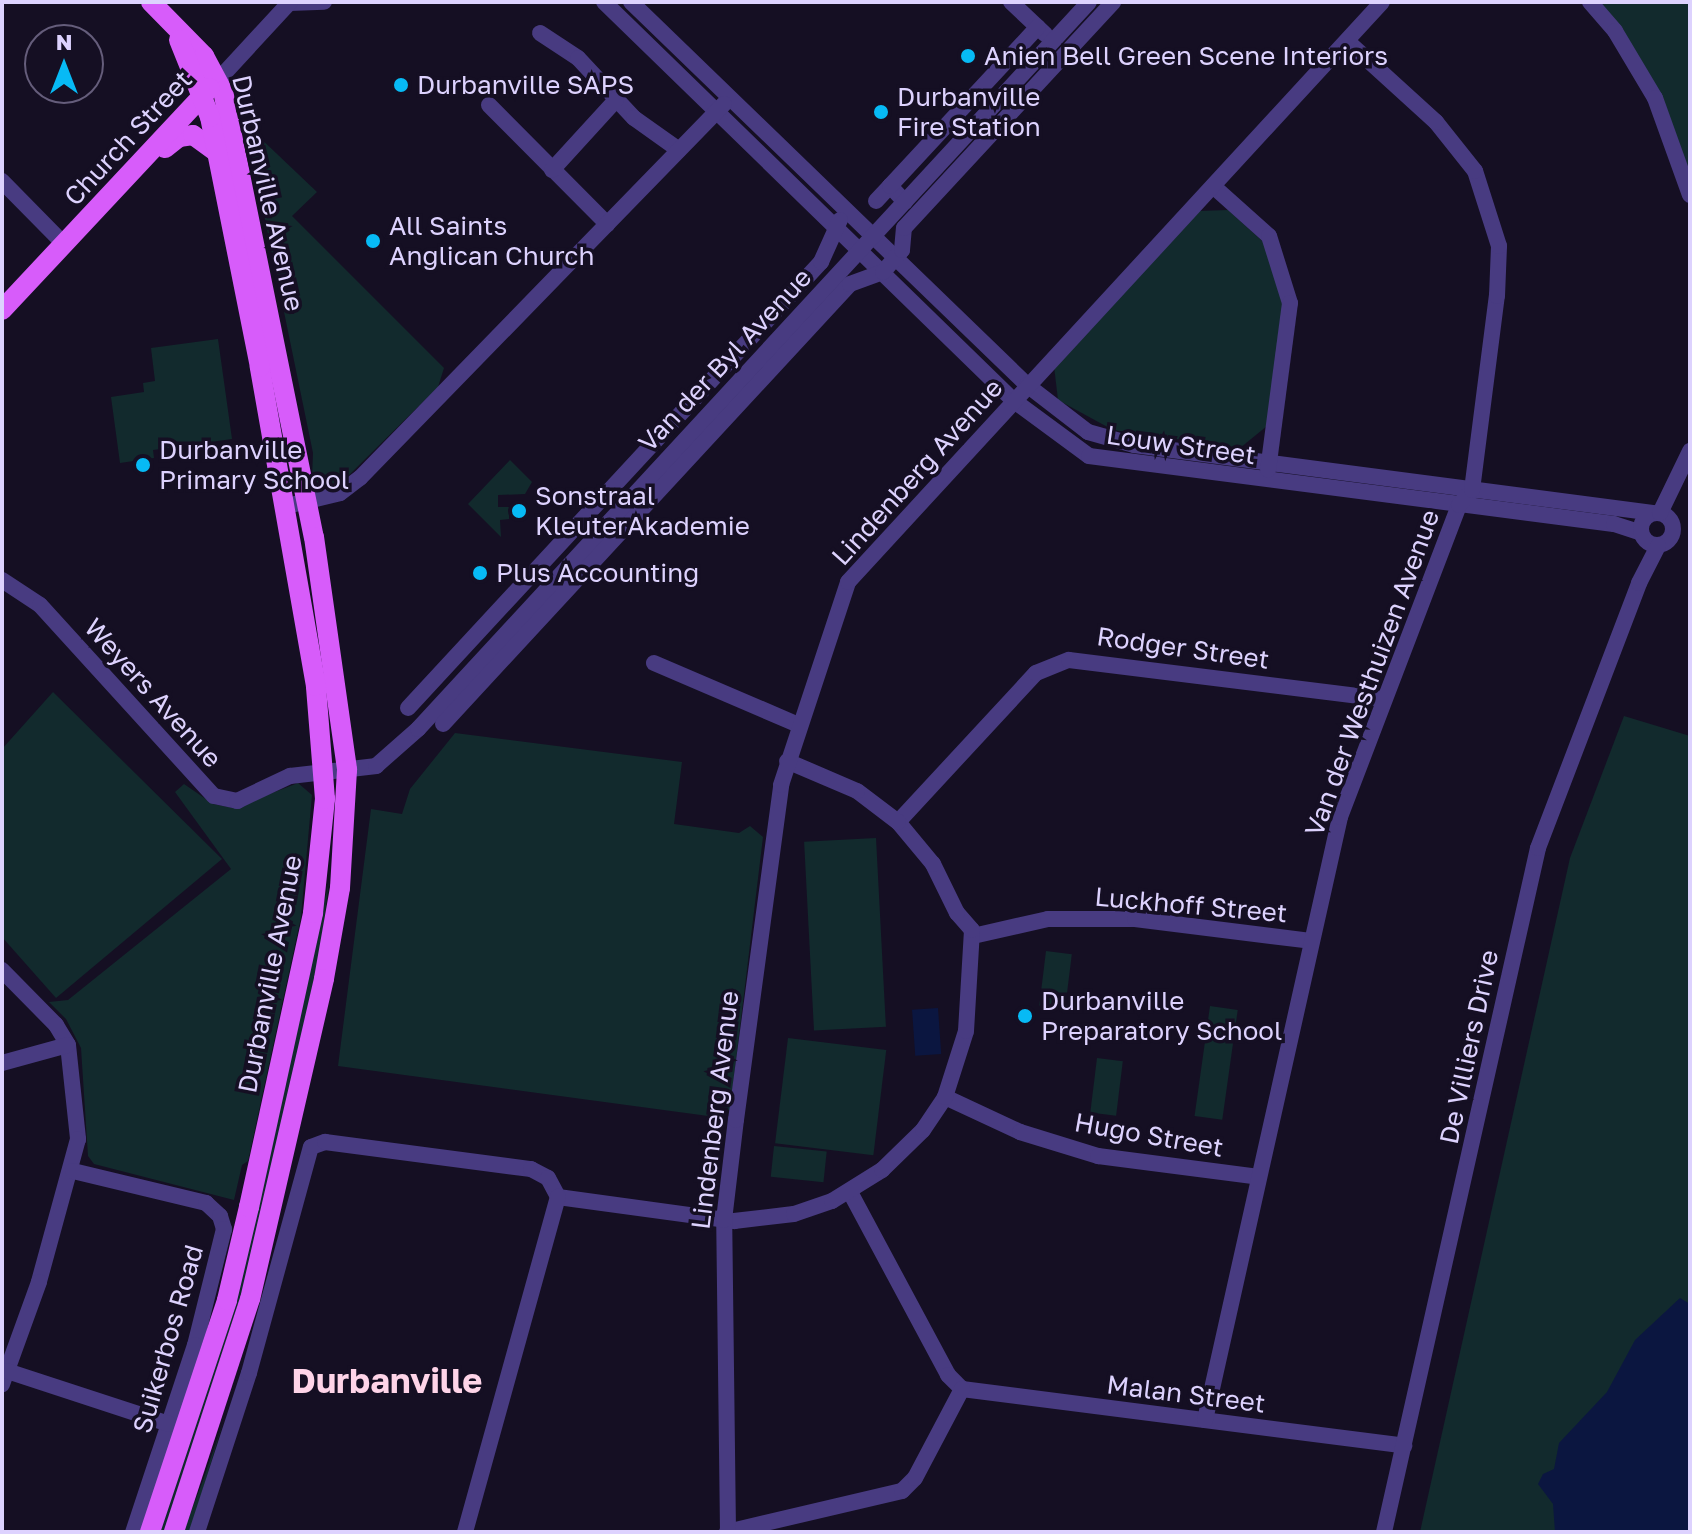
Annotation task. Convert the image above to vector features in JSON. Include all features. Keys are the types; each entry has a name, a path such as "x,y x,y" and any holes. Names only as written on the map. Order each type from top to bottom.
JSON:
{"main road":[{"name":"Durbanville Avenue","path":"151,2 169,22 212,87 308,501 341,700 347,770 340,888 324,979 250,1299 174,1532"},
{"name":"Durbanville Avenue","path":"150,1532 227,1300 249,1207 313,913 324,771 316,686 286,506 218,153 212,87"},
{"name":"Church Street","path":"2,310 212,87"},
{"path":"136,168 184,135 202,137 218,153"}],"street":[{"path":"289,3 324,2"},
{"name":"Louw Street","path":"604,2 860,250 889,266 1077,425 1111,440 1661,515"},
{"name":"Louw Street","path":"631,2 872,236 889,266 1013,400 1097,459 1459,505 1648,540"},
{"path":"1011,2 1053,41"},
{"path":"889,266 902,250 904,228 1113,2"},
{"name":"Lindenberg Avenue","path":"728,1532 724,1220 787,761 848,582 1382,2"},
{"path":"1590,2 1615,31 1655,98 1690,195"},
{"name":"Church Street","path":"212,87 289,3"},
{"name":"Van der Byl Avenue","path":"324,771 347,770 384,762 905,202 1053,41 1079,6"},
{"path":"876,201 1038,27"},
{"path":"540,33 578,58 616,100 679,150"},
{"name":"Van der Westhuizen Avenue","path":"1205,1420 1340,817 1459,505 1472,490 1499,246 1475,171 1436,122 1347,41"},
{"path":"286,506 340,493 360,478 730,98"},
{"path":"552,170 616,100"},
{"path":"489,105 607,224"},
{"path":"2,181 64,244"},
{"path":"890,186 905,202"},
{"path":"1213,186 1269,236 1290,303 1267,480"},
{"path":"408,708 821,262 835,225 848,211"},
{"name":"Van der Byl Avenue","path":"443,724 850,284 889,266"},
{"path":"1661,515 1672,538 1648,540 1643,520 1661,515 1690,451"},
{"name":"De Villiers Drive","path":"1384,1532 1538,848 1639,583 1648,540"},
{"name":"Weyers Avenue","path":"2,580 40,605 214,796 237,801 290,776 324,771"},
{"path":"475,636 491,648"},
{"name":"Rodger Street","path":"898,822 1036,673 1069,660 1384,699"},
{"path":"654,663 799,725"},
{"path":"558,1197 724,1220 794,1214 850,1192 897,1158 945,1097 966,1031 968,951 973,936 933,864 898,822 857,791 787,761"},
{"name":"Luckhoff Street","path":"973,936 1048,919 1135,919 1311,941"},
{"path":"2,970 56,1025 68,1045 77,1114 73,1171 4,1378 169,1424"},
{"path":"2,1063 68,1045"},
{"name":"Hugo Street","path":"945,1097 1020,1132 1098,1156 1259,1177"},
{"path":"197,1532 249,1373 311,1147 325,1142 531,1169 548,1178 558,1197 465,1532"},
{"name":"Suikerbos Road","path":"73,1171 206,1203 223,1222 195,1345 133,1532"},
{"path":"728,1532 902,1491 915,1478 962,1389 948,1375 850,1192"},
{"name":"Malan Street","path":"962,1389 1404,1446"}],"green space":[{"path":"1598,2 1690,2 1690,175 1653,81"},
{"path":"256,134 317,192 292,216 444,368 438,387 338,486 322,486 312,478 313,453 252,156 251,141"},
{"path":"1228,210 1270,248 1283,302 1267,426 1240,448 1113,430 1058,400 1054,366 1199,211"},
{"path":"218,339 232,439 153,450 154,458 120,463 111,397 144,392 143,383 155,381 151,348"},
{"path":"510,460 532,482 525,494 498,495 498,507 509,507 509,519 500,520 501,537 468,504"},
{"path":"53,692 222,859 56,998 2,937 2,749"},
{"path":"1624,716 1690,736 1690,1532 1420,1532 1570,858"},
{"path":"455,733 682,762 674,824 739,833 750,826 763,837 730,1110 724,1109 723,1118 338,1066 371,809 402,814 410,789"},
{"path":"298,783 312,795 301,917 248,1161 242,1165 234,1200 94,1164 88,1156 81,1048 66,1019 49,1002 68,1000 231,869 175,792 184,784 213,804 233,808"},
{"path":"876,838 886,1027 814,1031 804,842"},
{"path":"329,881 321,947 252,1260 165,1532 158,1532 232,1313"},
{"path":"1046,951 1072,954 1065,1009 1039,1006"},
{"path":"1210,1006 1238,1010 1222,1120 1195,1116"},
{"path":"788,1038 886,1050 873,1155 775,1143"},
{"path":"1097,1058 1123,1061 1116,1116 1090,1113"},
{"path":"774,1146 827,1152 823,1182 771,1177"},
{"path":"223,1423 190,1532 183,1532 202,1483"}],"water":[{"path":"938,1008 941,1054 915,1056 912,1010"},
{"path":"1680,1298 1690,1304 1690,1532 1555,1532 1553,1504 1538,1484 1543,1474 1554,1469 1559,1443 1607,1392 1635,1340"}],"place":[{"name":"Anien Bell Green Scene Interiors","path":"968,56"},
{"name":"Durbanville SAPS","path":"401,85"},
{"name":"Durbanville Fire Station","path":"881,112"},
{"name":"All Saints Anglican Church","path":"373,241"},
{"name":"Durbanville Primary School","path":"143,465"},
{"name":"Sonstraal KleuterAkademie","path":"519,511"},
{"name":"Plus Accounting","path":"480,573"},
{"name":"Durbanville Preparatory School","path":"1025,1016"}],"district":[{"name":"Durbanville","path":"387,1381"}]}
